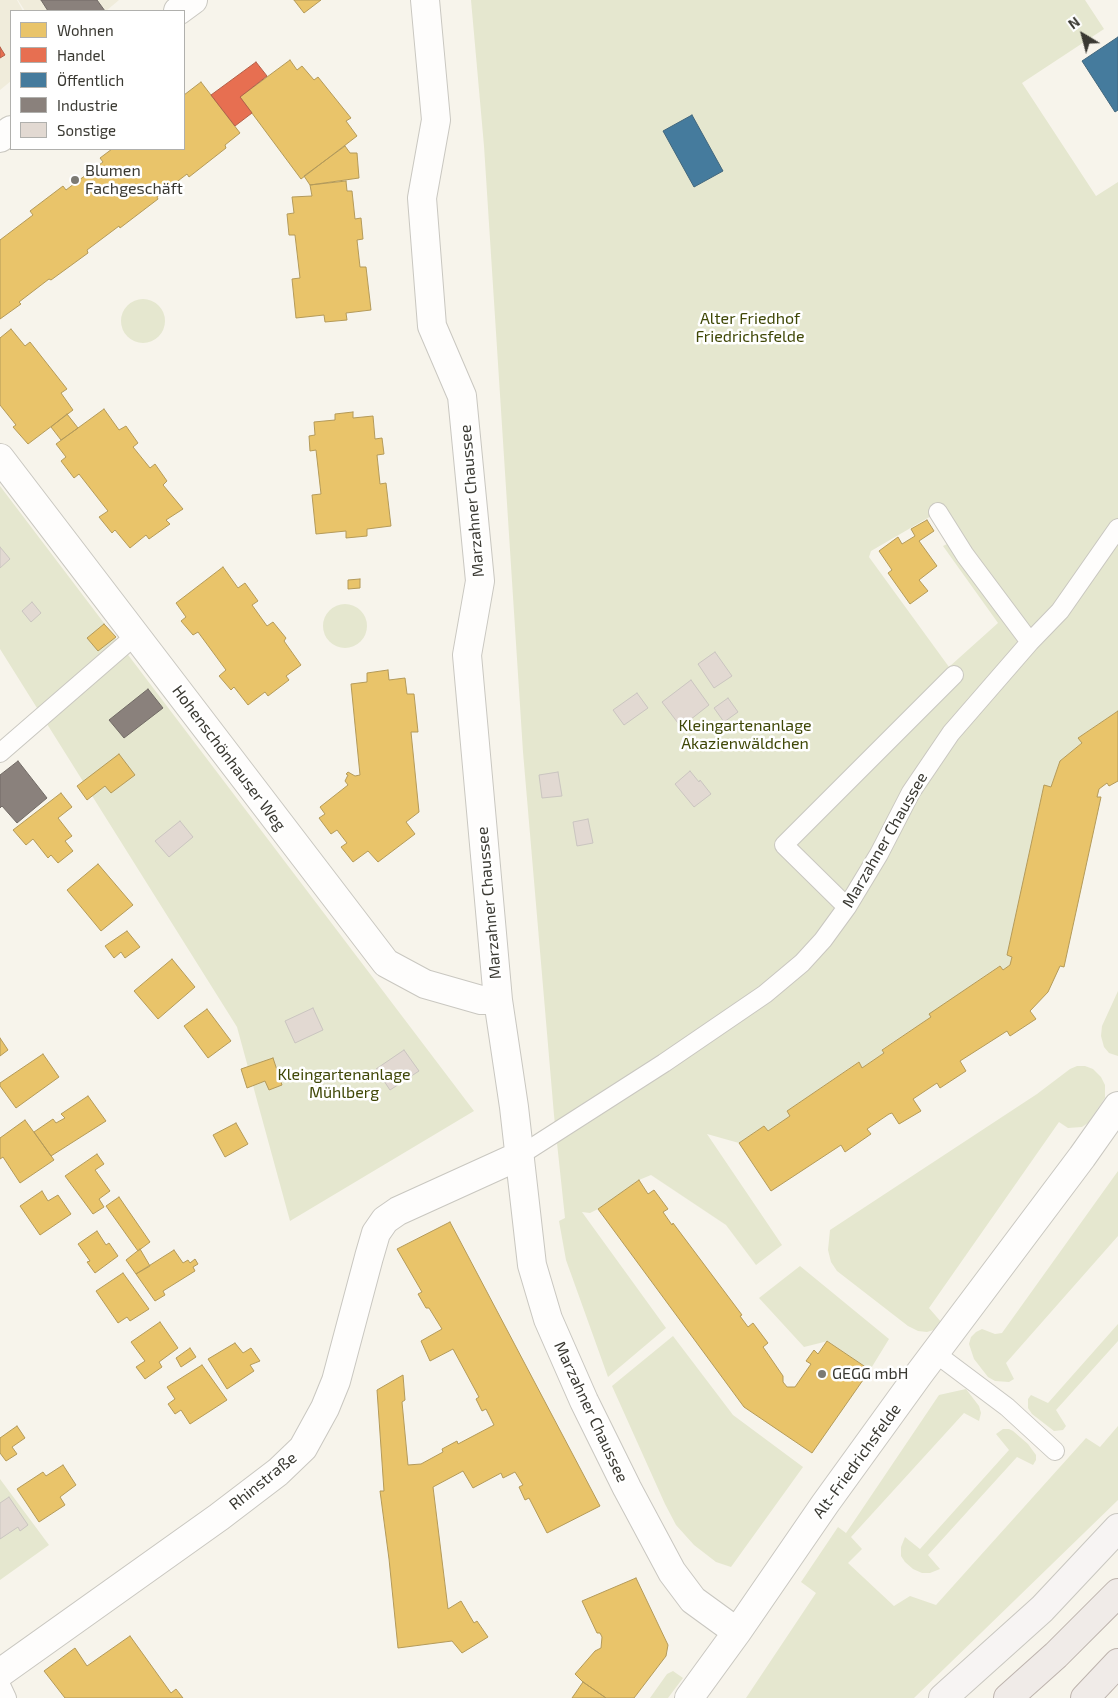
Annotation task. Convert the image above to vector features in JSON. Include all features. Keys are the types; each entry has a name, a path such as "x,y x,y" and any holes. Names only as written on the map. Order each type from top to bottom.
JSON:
{"main road":[{"path":"943,1698 1042,1610 1118,1528"},
{"path":"1008,1698 1056,1655 1118,1593"},
{"path":"1085,1698 1118,1663"}],"street":[{"path":"179,10 193,0"},
{"name":"Marzahner Chaussee","path":"425,0 436,120 422,198 432,326 462,396 463,405 480,581 467,655 498,1000 532,1265 548,1319 584,1401 626,1488 672,1572 693,1600 737,1632"},
{"name":"Hohenschönhauser Weg","path":"0,458 386,963 425,984 481,1000 498,1000"},
{"name":"Alt-Friedrichsfelde","path":"688,1698 737,1632 825,1504 1118,1106"},
{"name":"Rhinstraße","path":"0,1673 219,1517 278,1472 303,1448 325,1408 336,1381 376,1232 385,1220 398,1211 519,1156"}],"lane":[{"path":"938,512 965,555 1030,642"},
{"name":"Marzahner Chaussee","path":"519,1156 664,1063 765,994 802,963 823,940 847,907 879,854 911,792 951,733 1030,642 1060,612 1118,528"},
{"path":"0,753 136,635"},
{"path":"847,907 784,844 954,675"},
{"path":"936,1353 1007,1407 1055,1451"},
{"path":"0,1683 7,1698"}],"shaded area":[{"path":"0,0 17,0 22,10 10,10 10,82 0,90"},
{"path":"18,0 119,0 107,10 24,10"}],"green space":[{"path":"471,0 1085,0 1104,29 1022,83 1096,196 1118,182 1118,711 1079,737 1082,743 1060,761 1051,787 1044,786 1007,955 1012,957 1010,965 1003,970 999,966 930,1014 931,1017 882,1049 884,1053 862,1068 858,1062 787,1111 790,1116 768,1131 764,1126 739,1143 707,1134 782,1245 756,1265 726,1225 651,1175 639,1180 598,1209 590,1213 582,1212 666,1328 608,1377 566,1260 559,1221 565,1218 554,1115 523,752 484,146","holes":["938,512 961,537 943,546 998,623 949,667 869,557 871,551"]},
{"path":"139,299 147,299 159,305 165,321 159,337 147,343 139,343 127,337 121,325 121,317 127,305"},
{"name":"Kleingartenanlage Mühlberg","path":"0,486 474,1111 290,1221 237,1027 0,649"},
{"path":"345,604 357,608 363,614 367,626 363,638 357,644 345,648 333,644 327,638 323,626 327,614 333,608"},
{"path":"1118,991 1118,1056 1109,1053 1104,1047 1101,1036 1102,1026"},
{"path":"1077,1066 1093,1069 1101,1077 1105,1085 1105,1098 1088,1123 1082,1127 1068,1128 1059,1122 929,1308 942,1323 937,1329 927,1332 918,1331 908,1326 837,1271 831,1262 828,1250 830,1230"},
{"path":"1118,1171 1118,1236 1006,1363 1014,1379 1009,1382 995,1381 988,1377 974,1359 969,1344 971,1337 982,1329 995,1334 1002,1333"},
{"path":"800,1266 889,1339 870,1370 828,1341 804,1347 759,1298"},
{"path":"1118,1324 1118,1341 1056,1410 1066,1426 1063,1430 1054,1431 1032,1414 1028,1408 1028,1399 1031,1395 1048,1403"},
{"path":"673,1336 733,1415 803,1467 731,1567 716,1562 694,1545 676,1525 612,1386"},
{"path":"966,1389 979,1406 981,1413 979,1421 964,1413 851,1537 862,1549 848,1563 894,1606 910,1596 936,1605 1086,1438 1100,1447 1118,1426 1118,1500 914,1698 746,1698 816,1593 801,1582 838,1527 846,1533 939,1395"},
{"path":"1003,1429 1013,1431 1028,1444 1036,1455 1033,1465 1017,1457 928,1555 940,1569 930,1573 922,1573 913,1569 901,1556 901,1547 905,1537 920,1549 1009,1450 996,1434"},
{"path":"0,1479 49,1545 0,1580"},
{"path":"673,1671 683,1678 668,1698 650,1698 667,1674"}],"building: Wohnen":[{"path":"294,0 321,0 304,13"},
{"path":"290,60 297,70 302,66 314,80 318,77 351,118 346,121 357,136 301,179 240,97"},
{"path":"201,82 240,133 225,145 226,148 189,177 187,174 157,197 158,199 87,250 88,253 51,280 49,279 19,302 21,304 0,319 0,240 33,215 30,211 63,186 66,190 103,162 100,158 111,150 185,150 185,94"},
{"path":"345,146 350,153 357,153 359,178 310,185 304,176"},
{"path":"346,181 347,191 352,191 355,219 361,218 363,239 357,240 360,267 366,267 371,310 346,313 347,320 325,322 324,315 296,318 292,279 300,278 295,235 289,235 287,214 294,213 292,197 312,196 310,185"},
{"path":"11,329 25,346 30,342 67,389 61,393 73,410 28,444 13,427 16,425 0,405 0,338"},
{"path":"104,409 119,430 126,426 138,443 133,447 150,468 155,464 167,481 163,485 183,509 166,520 170,524 149,539 146,535 130,548 115,530 112,533 99,517 108,511 79,474 74,478 61,461 66,457 56,444"},
{"path":"353,412 353,418 373,416 375,439 382,438 384,454 377,455 380,484 386,483 391,526 367,529 367,536 346,538 346,531 316,534 312,495 321,494 316,450 310,451 309,436 315,435 314,422 335,420 335,414"},
{"path":"67,414 78,428 61,440 51,427"},
{"path":"927,520 934,531 919,541 937,566 919,580 928,591 910,604 888,573 892,570 879,551 898,537 902,544 915,536 911,529"},
{"path":"223,567 238,588 245,583 258,601 252,605 267,626 273,622 286,638 284,641 301,665 286,676 289,680 268,696 265,692 248,705 234,687 231,690 219,676 226,670 198,632 193,635 181,621 186,617 176,603"},
{"path":"360,579 360,588 348,589 348,580"},
{"path":"104,624 116,637 98,651 87,638"},
{"path":"388,670 389,680 405,678 407,694 414,694 418,732 411,732 419,812 406,822 415,834 378,862 368,851 353,862 341,847 347,843 337,830 331,834 319,818 325,814 320,807 348,785 345,781 348,772 355,776 360,775 351,684 367,682 367,673"},
{"path":"1118,711 1118,781 1109,786 1107,783 1099,789 1097,797 1101,797 1064,967 1060,966 1048,992 1030,1011 1036,1019 1010,1036 1007,1031 960,1061 966,1071 940,1088 937,1083 913,1099 921,1111 899,1124 892,1113 889,1114 867,1129 871,1134 845,1152 841,1145 771,1191 739,1143 764,1126 768,1131 790,1116 787,1111 859,1062 862,1068 884,1053 882,1050 931,1017 929,1014 1000,966 1003,970 1010,965 1012,957 1007,955 1044,785 1051,787 1060,761 1082,743 1078,738"},
{"path":"119,754 135,775 111,793 105,786 87,800 77,786"},
{"path":"61,793 72,807 58,818 72,836 65,841 73,851 58,863 51,855 48,858 33,839 26,845 13,830"},
{"path":"98,864 133,905 101,931 67,890"},
{"path":"127,931 140,947 125,958 121,952 114,958 105,946"},
{"path":"172,959 195,987 158,1019 134,991"},
{"path":"207,1009 231,1041 208,1058 184,1026"},
{"path":"0,1038 8,1050 0,1056"},
{"path":"43,1054 59,1077 16,1108 0,1086 0,1083"},
{"path":"273,1058 282,1085 269,1090 265,1081 247,1088 241,1069"},
{"path":"88,1096 106,1121 51,1156 34,1132 53,1119 56,1123 65,1118 61,1114"},
{"path":"25,1120 54,1160 20,1183 3,1157 0,1159 0,1138"},
{"path":"236,1123 248,1144 225,1157 213,1135"},
{"path":"97,1154 104,1164 95,1170 110,1191 99,1199 104,1207 93,1214 65,1176"},
{"path":"639,1180 648,1194 654,1190 668,1209 663,1212 742,1315 740,1316 748,1327 753,1323 768,1343 763,1347 783,1376 783,1382 787,1387 795,1387 811,1364 806,1361 814,1350 818,1354 827,1341 870,1370 812,1453 744,1407 598,1209"},
{"path":"42,1191 48,1201 58,1195 71,1214 40,1235 20,1206"},
{"path":"119,1197 150,1242 138,1251 106,1206"},
{"path":"450,1222 600,1506 547,1533 529,1498 525,1500 519,1487 523,1485 515,1472 503,1478 501,1473 473,1488 463,1471 433,1487 448,1609 461,1601 474,1623 477,1621 488,1637 462,1653 452,1641 398,1648 380,1491 384,1491 377,1390 403,1375 405,1400 402,1402 408,1465 421,1464 443,1452 442,1449 457,1441 458,1444 494,1425 486,1409 482,1411 476,1399 479,1397 453,1349 430,1361 421,1341 442,1329 418,1294 422,1292 397,1249"},
{"path":"97,1231 106,1245 109,1243 118,1256 95,1273 87,1262 90,1261 78,1244"},
{"path":"140,1249 150,1266 136,1274 126,1260"},
{"path":"174,1250 183,1263 188,1260 190,1263 195,1259 198,1264 193,1267 195,1271 163,1291 165,1295 155,1301 136,1274"},
{"path":"123,1273 149,1309 130,1321 127,1317 118,1323 96,1291"},
{"path":"160,1322 178,1348 159,1362 162,1367 145,1379 136,1367 145,1361 131,1342"},
{"path":"235,1343 243,1353 251,1348 260,1361 250,1365 254,1371 227,1389 208,1359"},
{"path":"190,1348 196,1357 181,1367 176,1358"},
{"path":"202,1365 227,1400 190,1424 181,1410 175,1414 168,1404 175,1399 167,1387"},
{"path":"17,1426 25,1438 12,1447 17,1454 6,1461 0,1453 0,1438"},
{"path":"63,1465 76,1485 60,1497 65,1505 39,1522 17,1489 43,1472 46,1476"},
{"path":"636,1578 668,1645 666,1656 634,1698 606,1698 575,1674 595,1651 601,1648 602,1637 600,1633 597,1633 582,1601"},
{"path":"130,1636 171,1693 176,1689 183,1698 65,1698 44,1671 75,1648 87,1666"},
{"path":"583,1682 606,1698 572,1698"}],"building: Handel":[{"path":"0,47 5,55 0,58"},
{"path":"256,62 267,76 240,97 252,113 235,126 211,95"}],"building: Öffentlich":[{"path":"1118,37 1118,110 1115,112 1082,61"},
{"path":"692,115 723,171 694,187 663,131"}],"building: Industrie":[{"path":"41,0 97,0 104,10 47,10"},
{"path":"148,689 163,708 124,738 109,720"},
{"path":"18,761 47,798 17,823 2,806 0,808 0,775"}],"building: Sonstige":[{"path":"0,547 10,559 0,568"},
{"path":"32,602 41,613 31,622 22,611"},
{"path":"715,652 732,676 714,688 698,664"},
{"path":"691,680 709,705 681,727 662,702"},
{"path":"637,693 648,708 624,725 613,710"},
{"path":"728,698 738,712 724,722 714,708"},
{"path":"690,771 711,794 694,807 675,784"},
{"path":"558,772 562,796 542,798 539,775"},
{"path":"588,819 593,843 577,846 573,822"},
{"path":"180,821 193,837 169,857 155,841"},
{"path":"313,1008 323,1030 295,1043 285,1021"},
{"path":"404,1050 419,1071 390,1090 376,1069"},
{"path":"9,1497 28,1525 20,1531 18,1527 0,1539 0,1503"}],"place":[{"name":"Blumen Fachgeschäft","path":"75,180"},
{"name":"GEGG mbH","path":"822,1374"}],"park label":[{"name":"Alter Friedhof Friedrichsfelde","path":"750,328"},
{"name":"Kleingartenanlage Akazienwäldchen","path":"745,735"}]}
